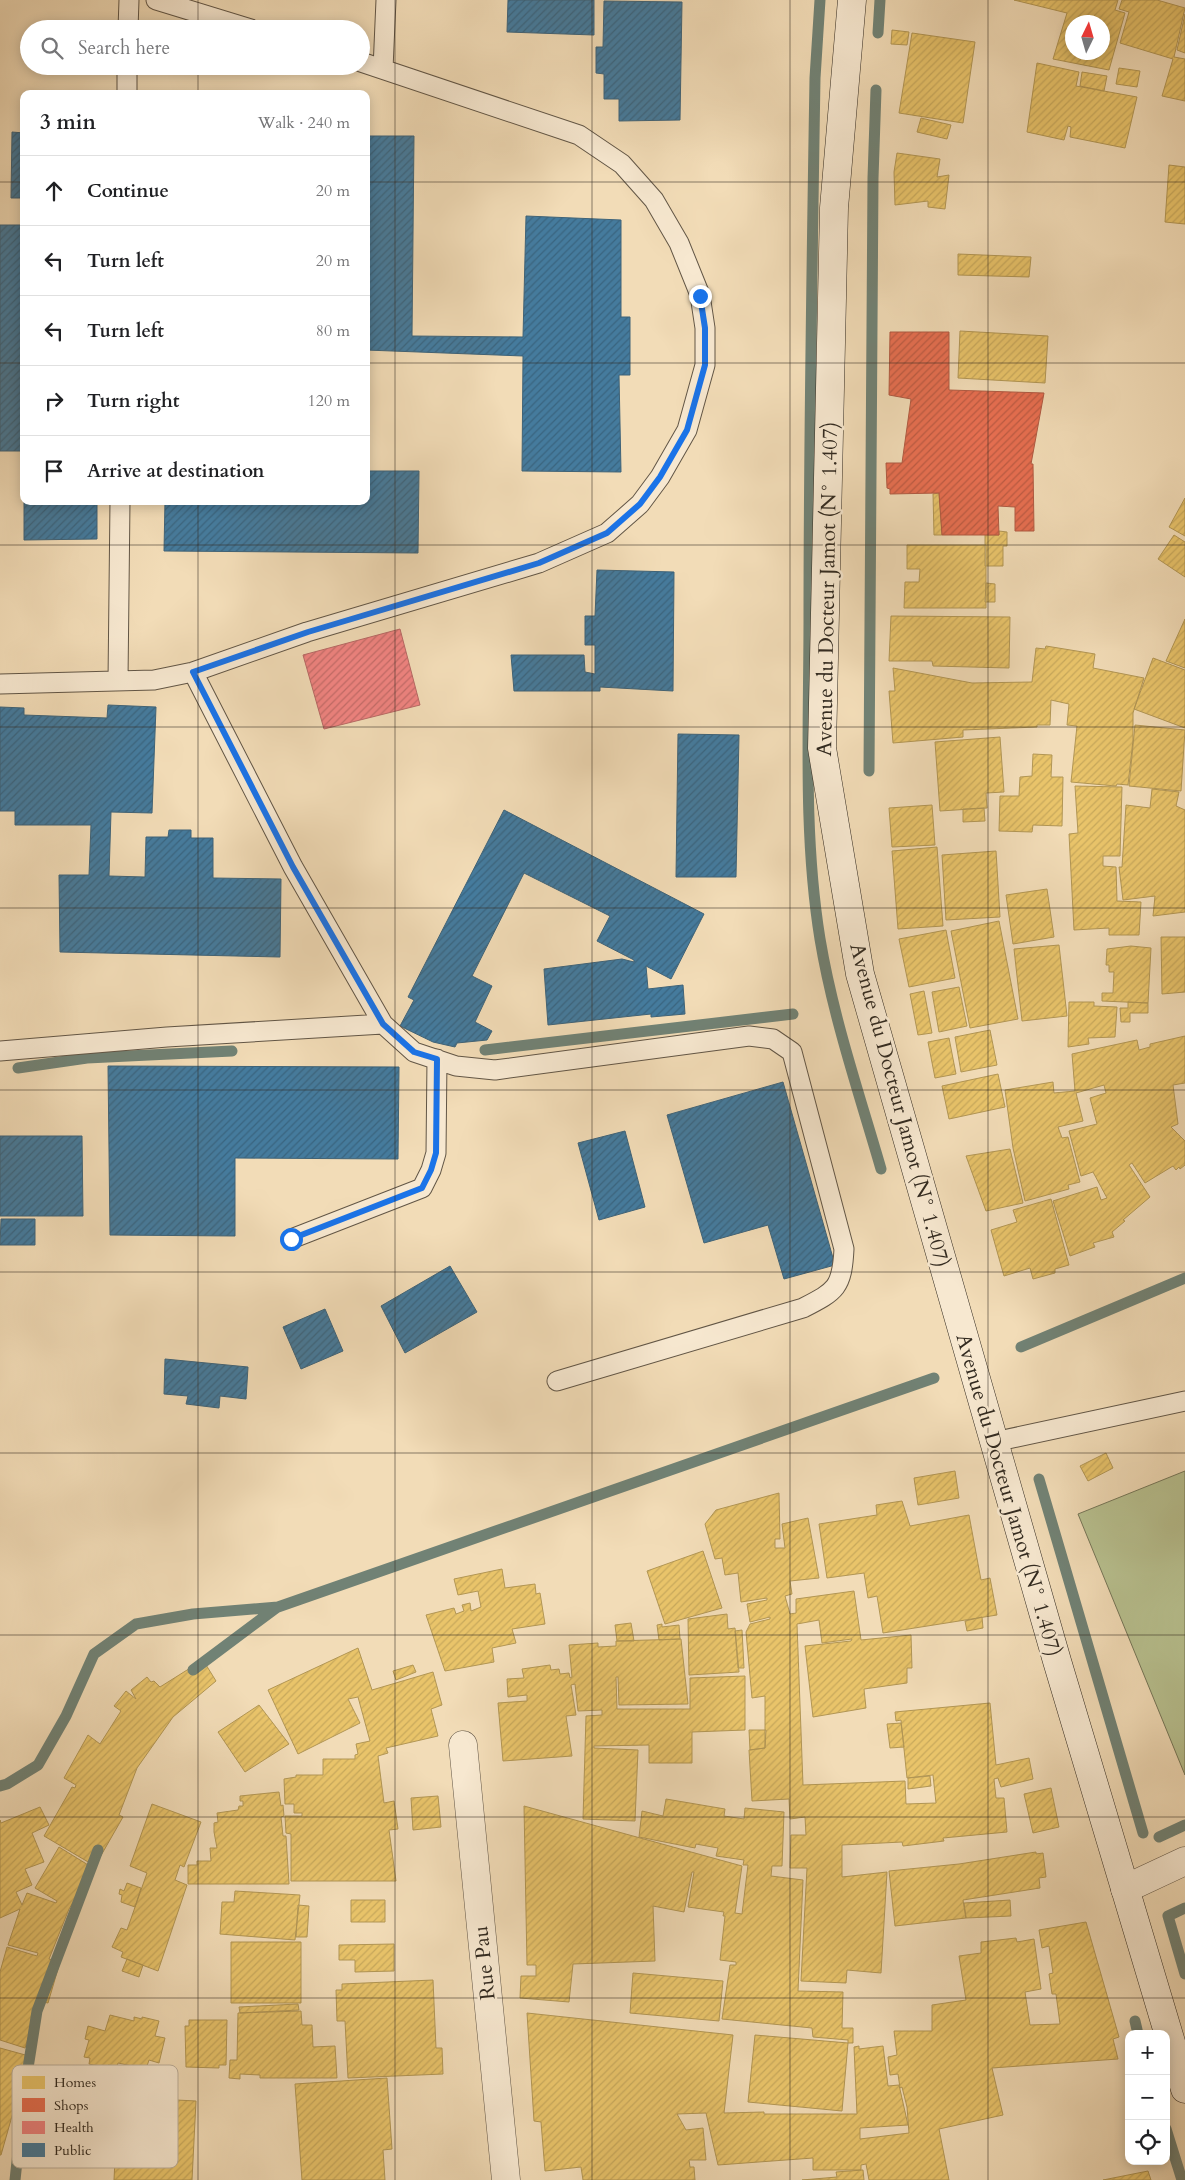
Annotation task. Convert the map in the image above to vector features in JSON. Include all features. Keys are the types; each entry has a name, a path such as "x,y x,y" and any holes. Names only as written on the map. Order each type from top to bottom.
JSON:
{"main road":[{"name":"Avenue du Docteur Jamot (N° 1.407)","path":"852,0 834,208 822,748 860,974 994,1442 1185,2089"},
{"name":"Rue Pau","path":"463,1745 506,2180"},
{"path":"1125,1889 1185,1861"}],"lane":[{"path":"128,20 129,0"},
{"path":"156,0 222,20"},
{"path":"384,69 386,0"},
{"path":"0,684 154,680 193,672 308,632 539,563 607,533 640,504 660,477 687,430 705,365 705,328 700,296 679,243 654,200 622,164 579,135 370,65"},
{"path":"127,75 127,90"},
{"path":"118,681 120,505"},
{"path":"193,672 293,867 383,1024 414,1052 456,1066 495,1070 749,1036 772,1039 792,1052 844,1250 843,1274 832,1291 803,1308 557,1381"},
{"path":"0,1051 167,1037 383,1024"},
{"path":"291,1239 422,1188 431,1170 436,1153 437,1059"},
{"path":"994,1442 1185,1401"}],"green space":[{"path":"1185,1471 1185,1775 1078,1514"}],"building: Homes":[{"path":"1014,0 1118,0 1115,10 1125,13 1109,70 1053,59 1065,20 1065,60 1110,60 1110,15 1066,15 1067,13"},
{"path":"1122,0 1157,0 1185,8 1174,57 1185,59 1185,101 1162,96 1173,59 1120,43 1129,12 1119,9"},
{"path":"1185,14 1185,53 1177,50"},
{"path":"892,30 909,32 907,45 891,44"},
{"path":"912,33 975,42 963,123 899,113"},
{"path":"1037,63 1079,72 1076,86 1137,97 1125,148 1070,137 1071,127 1068,126 1064,140 1027,132"},
{"path":"1119,68 1140,71 1137,87 1116,84"},
{"path":"1082,72 1107,76 1104,91 1080,86"},
{"path":"921,118 951,125 947,139 917,132"},
{"path":"897,153 940,159 937,177 949,175 945,209 928,207 928,201 895,205 894,172"},
{"path":"1169,165 1185,167 1185,224 1165,222"},
{"path":"958,254 1031,257 1029,277 958,275"},
{"path":"960,331 1048,336 1045,383 958,378"},
{"path":"939,493 942,535 934,535 933,494"},
{"path":"1185,498 1185,536 1169,527"},
{"path":"999,531 1007,532 1007,546 1003,546 1003,566 985,566 985,535 999,535"},
{"path":"1174,535 1185,542 1185,577 1158,559"},
{"path":"907,545 986,545 986,608 904,608 905,582 919,582 920,569 907,569"},
{"path":"986,583 995,584 995,602 985,602"},
{"path":"891,616 1010,617 1009,668 933,666 932,661 889,661"},
{"path":"1185,619 1185,668 1166,661"},
{"path":"1046,646 1095,654 1093,668 1144,678 1133,713 1133,740 1128,785 1117,784 1116,786 1071,782 1077,726 1067,725 1069,704 1051,700 1050,725 963,730 963,737 893,743 889,691 895,691 893,668 972,683 1032,682 1036,648 1045,649"},
{"path":"1153,658 1185,670 1185,728 1134,709"},
{"path":"1135,725 1185,730 1181,791 1129,786"},
{"path":"1000,737 1004,792 986,793 987,808 940,811 935,742"},
{"path":"1033,754 1052,755 1051,777 1063,777 1062,826 1033,825 1032,832 999,831 1000,796 1019,796 1020,777 1032,776"},
{"path":"1075,786 1122,787 1120,856 1103,856 1103,866 1116,867 1117,901 1141,902 1139,935 1109,935 1109,928 1074,930 1069,834 1078,833"},
{"path":"1152,789 1179,792 1176,806 1185,810 1185,912 1153,916 1155,896 1123,900 1119,867 1122,867 1126,805 1150,808"},
{"path":"932,805 935,845 892,847 889,808"},
{"path":"984,808 985,821 963,822 963,809"},
{"path":"937,847 943,926 898,929 892,851"},
{"path":"996,851 1000,917 946,920 942,855"},
{"path":"1047,889 1054,937 1013,944 1006,895"},
{"path":"999,921 1018,1019 970,1028 951,931"},
{"path":"946,930 955,978 909,987 899,939"},
{"path":"1161,937 1185,937 1185,992 1162,994"},
{"path":"1059,945 1067,1016 1022,1021 1014,949"},
{"path":"1131,946 1151,948 1148,1003 1102,1001 1102,993 1113,993 1114,972 1109,972 1109,965 1106,965 1107,949"},
{"path":"959,987 967,1026 939,1032 932,992"},
{"path":"924,991 932,1033 918,1035 910,994"},
{"path":"1069,1002 1094,1002 1094,1006 1117,1007 1115,1037 1088,1038 1089,1044 1068,1047"},
{"path":"1128,1002 1148,1003 1148,1013 1130,1013 1130,1022 1121,1022 1120,1008 1128,1008"},
{"path":"990,1030 997,1065 961,1072 955,1037"},
{"path":"1185,1036 1185,1083 1173,1085 1178,1124 1171,1127 1185,1141 1185,1165 1176,1170 1173,1166 1145,1183 1132,1163 1129,1165 1150,1197 1112,1232 1114,1237 1093,1243 1095,1247 1070,1256 1053,1201 1097,1187 1101,1200 1107,1198 1093,1172 1081,1176 1069,1131 1097,1124 1090,1098 1106,1093 1104,1085 1076,1093 1083,1121 1058,1127 1062,1138 1068,1137 1080,1182 1068,1185 1069,1189 1025,1201 1013,1148 1005,1090 1053,1082 1054,1093 1075,1091 1072,1054 1137,1040 1139,1050 1150,1047 1150,1044"},
{"path":"949,1038 956,1074 935,1078 928,1042"},
{"path":"998,1074 1005,1107 949,1119 942,1086"},
{"path":"1010,1149 1023,1203 986,1211 966,1156"},
{"path":"1051,1199 1069,1265 1055,1269 1055,1273 1033,1279 1030,1268 1004,1276 991,1230 1017,1222 1013,1210"},
{"path":"1106,1453 1113,1468 1088,1481 1080,1466"},
{"path":"955,1471 959,1498 918,1505 914,1478"},
{"path":"779,1493 780,1539 775,1539 775,1548 785,1548 782,1524 808,1518 819,1578 790,1581 792,1594 785,1596 790,1614 796,1613 796,1599 854,1591 861,1640 911,1635 912,1668 907,1668 907,1683 864,1689 866,1708 813,1717 805,1646 851,1641 852,1639 822,1643 819,1620 797,1624 803,1785 905,1781 906,1804 936,1803 933,1775 907,1778 901,1720 896,1721 895,1712 990,1703 996,1765 1029,1758 1033,1779 1001,1787 998,1778 994,1779 996,1798 1004,1798 1007,1832 943,1838 944,1841 903,1846 902,1842 842,1845 842,1877 887,1872 881,1973 847,1970 846,1983 801,1981 807,1868 790,1868 791,1835 806,1835 805,1817 790,1819 789,1799 752,1801 749,1750 765,1748 765,1696 752,1698 746,1632 750,1624 770,1619 770,1617 750,1622 747,1604 767,1600 767,1598 741,1602 738,1573 725,1575 722,1558 715,1559 705,1524 716,1510"},
{"path":"902,1501 910,1526 969,1515 981,1580 990,1578 997,1615 883,1633 877,1596 868,1598 864,1573 827,1578 819,1524 877,1515 876,1505"},
{"path":"703,1551 722,1608 665,1624 647,1571"},
{"path":"502,1569 505,1588 535,1584 536,1594 540,1593 545,1624 512,1629 516,1643 492,1648 494,1662 445,1671 426,1615 454,1608 456,1614 464,1611 462,1605 470,1603 471,1611 481,1607 478,1591 458,1595 454,1579"},
{"path":"727,1614 728,1629 735,1628 739,1672 689,1675 688,1619"},
{"path":"982,1617 983,1628 967,1631 965,1621"},
{"path":"631,1623 634,1641 617,1641 615,1625"},
{"path":"662,1624 662,1627 679,1625 680,1639 659,1640 657,1625"},
{"path":"742,1630 744,1668 738,1668 735,1631"},
{"path":"681,1639 688,1704 619,1705 618,1677 616,1677 617,1709 690,1709 690,1678 745,1676 745,1730 692,1732 692,1763 649,1763 649,1745 594,1746 594,1748 638,1750 635,1821 583,1819 586,1716 602,1715 602,1710 578,1711 575,1684 571,1685 576,1715 566,1716 572,1756 503,1761 498,1703 527,1701 527,1695 508,1697 507,1679 524,1678 522,1669 550,1665 551,1670 559,1669 560,1674 569,1673 570,1678 572,1677 569,1645 598,1643 598,1647 616,1646 616,1641"},
{"path":"358,1648 372,1690 433,1672 442,1705 431,1709 438,1736 386,1748 388,1753 378,1756 384,1803 394,1801 398,1829 389,1830 396,1881 291,1881 291,1834 286,1833 285,1816 302,1816 302,1813 294,1813 294,1804 285,1804 284,1779 296,1777 296,1775 323,1775 323,1759 355,1759 355,1755 358,1754 356,1744 370,1741 358,1697 348,1699 360,1723 298,1754 268,1690"},
{"path":"203,1660 216,1681 173,1717 137,1768 119,1815 123,1817 95,1866 44,1836 72,1787 75,1788 76,1785 64,1778 88,1735 100,1744 121,1711 114,1706 126,1691 136,1699 131,1690 147,1677 151,1682 154,1681 160,1687"},
{"path":"413,1665 416,1672 396,1680 393,1671"},
{"path":"259,1705 289,1744 245,1772 218,1732"},
{"path":"901,1723 904,1747 890,1748 887,1724"},
{"path":"749,1730 766,1730 765,1748 750,1750"},
{"path":"930,1776 931,1786 908,1789 908,1778"},
{"path":"1051,1788 1059,1827 1033,1833 1024,1794"},
{"path":"279,1792 281,1806 283,1805 284,1816 281,1817 283,1836 286,1836 289,1884 188,1884 188,1865 197,1865 197,1861 211,1861 210,1848 217,1848 214,1823 218,1822 217,1813 238,1810 239,1806 243,1806 240,1796"},
{"path":"438,1796 441,1827 413,1830 411,1798"},
{"path":"666,1799 725,1809 724,1816 744,1819 745,1808 784,1812 782,1866 772,1866 771,1876 803,1880 798,1991 843,1992 842,2028 853,2028 853,2043 848,2043 848,2040 813,2037 812,2028 722,2019 730,1965 736,1965 736,1962 720,1960 724,1912 688,1907 694,1872 692,1872 684,1912 653,1906 655,1961 573,1964 569,2002 520,1998 521,1976 536,1976 536,1965 527,1965 524,1806 742,1866 735,1913 742,1914 748,1865 743,1865 744,1860 716,1856 718,1848 696,1844 695,1848 639,1837 642,1811 663,1816"},
{"path":"152,1804 201,1822 184,1867 180,1865 175,1880 187,1885 158,1971 121,1957 123,1952 112,1947 121,1928 127,1930 147,1873 130,1866"},
{"path":"40,1807 49,1825 32,1833 44,1862 25,1869 32,1885 16,1892 22,1905 27,1893 56,1903 57,1901 35,1888 59,1847 93,1868 69,1909 49,1959 60,1962 48,2003 39,2001 25,2048 0,2040 0,1972 7,1947 37,1956 38,1953 8,1945 20,1909 0,1918 0,1820 1,1823"},
{"path":"1036,1852 1036,1854 1043,1853 1046,1877 1039,1878 1040,1888 963,1900 966,1918 895,1926 889,1871 959,1864"},
{"path":"127,1883 141,1888 135,1907 121,1902 122,1895 119,1894 120,1889 124,1891"},
{"path":"235,1891 300,1895 295,1940 220,1934 222,1902 234,1902"},
{"path":"351,1900 385,1900 385,1922 351,1922"},
{"path":"1010,1900 1011,1916 966,1918 964,1903"},
{"path":"298,1905 309,1906 307,1937 296,1937"},
{"path":"1086,1922 1119,2037 1113,2039 1118,2059 992,2068 1003,2115 939,2129 949,2180 869,2180 866,2164 861,2165 861,2170 813,2170 813,2158 718,2165 706,2113 677,2114 686,2130 703,2128 706,2160 689,2160 690,2167 694,2167 695,2180 583,2180 581,2167 545,2171 541,2122 534,2121 527,2013 733,2035 724,2113 857,2114 854,2047 859,2046 859,2049 883,2046 888,2086 899,2085 908,2125 860,2128 860,2139 909,2133 907,2107 902,2087 900,2088 898,2074 890,2075 888,2057 897,2055 894,2031 932,2031 932,2005 966,2000 959,1956 981,1953 981,1942 1016,1938 1017,1942 1034,1939 1041,1989 1025,1992 1030,2025 1060,2024 1056,1994 1052,1994 1049,1974 1053,1973 1049,1946 1042,1948 1039,1930"},
{"path":"231,1942 301,1942 301,2003 231,2003"},
{"path":"394,1944 394,1971 355,1972 355,1960 339,1960 339,1945"},
{"path":"127,1959 143,1965 139,1977 122,1971"},
{"path":"633,1973 723,1981 719,2021 630,2013"},
{"path":"433,1980 436,2048 442,2048 443,2074 348,2078 345,2021 337,2021 336,1990 342,1990 342,1984"},
{"path":"298,2004 299,2010 240,2013 239,2007"},
{"path":"301,2011 302,2025 312,2025 313,2047 335,2046 337,2078 260,2078 260,2075 240,2074 240,2079 229,2078 230,2060 237,2060 238,2013"},
{"path":"110,2015 134,2021 134,2017 142,2019 142,2017 159,2021 155,2036 165,2038 159,2063 149,2060 147,2065 89,2064 90,2058 84,2057 89,2040 85,2039 88,2026 105,2031"},
{"path":"189,2020 227,2020 226,2065 219,2065 219,2068 186,2067 185,2026 189,2026"},
{"path":"755,2035 848,2043 842,2111 748,2102"},
{"path":"0,2048 29,2056 26,2065 12,2065 12,2116 0,2155"},
{"path":"387,2078 392,2149 383,2150 385,2180 302,2180 295,2084"},
{"path":"178,2100 196,2101 192,2180 114,2180 115,2168 178,2168"},
{"path":"863,2170 864,2180 802,2180 837,2177 836,2172"},
{"path":"1148,2171 1151,2180 1103,2180"}],"building: Shops":[{"path":"890,332 949,332 949,390 1044,393 1031,464 1033,464 1034,531 1015,531 1015,507 998,506 999,535 942,535 939,493 890,494 890,489 887,488 886,463 902,463 911,399 889,395"}],"building: Health":[{"path":"400,629 420,705 324,729 303,655"}],"building: Public":[{"path":"508,0 594,0 594,35 507,32"},
{"path":"604,1 682,2 680,120 619,121 619,99 604,99 604,74 596,73 596,47 603,47"},
{"path":"12,132 20,133 20,198 11,198"},
{"path":"370,136 414,136 412,336 523,337 526,216 621,220 621,317 630,317 630,375 619,375 621,472 522,471 523,356 370,350"},
{"path":"0,225 20,225 20,451 0,451"},
{"path":"370,471 419,471 418,553 164,551 165,505 370,505"},
{"path":"24,505 97,505 97,539 24,540"},
{"path":"597,570 674,572 673,691 600,687 600,691 514,691 511,655 584,655 585,672 595,674 595,645 585,645 585,616 595,616"},
{"path":"108,705 156,707 152,813 111,812 109,876 145,877 146,837 168,837 169,830 191,830 191,838 213,838 213,878 281,879 280,957 60,952 59,875 89,875 91,825 15,825 15,811 0,811 0,707 24,708 24,715 107,718"},
{"path":"678,734 739,735 736,877 676,877"},
{"path":"504,810 704,914 671,979 646,966 648,989 683,985 685,1014 651,1017 651,1014 548,1025 544,969 622,959 634,962 634,960 597,941 610,916 524,873 472,976 492,986 475,1022 492,1031 487,1040 457,1043 455,1047 433,1042 400,1026 414,1000 408,997"},
{"path":"108,1066 399,1067 398,1159 235,1158 235,1236 110,1235"},
{"path":"783,1082 835,1265 784,1279 768,1225 704,1243 667,1115"},
{"path":"625,1131 645,1207 599,1220 578,1143"},
{"path":"0,1136 82,1136 83,1216 0,1216"},
{"path":"1,1219 35,1219 35,1245 0,1245"},
{"path":"450,1266 477,1312 405,1353 381,1306"},
{"path":"325,1309 343,1351 301,1369 283,1327"},
{"path":"165,1359 248,1367 246,1399 220,1396 219,1408 186,1404 188,1396 164,1394"}],"waterway":[{"path":"820,0 815,78 810,416 808,779 811,860 825,968 847,1055 881,1169"},
{"path":"878,33 880,0"},
{"path":"869,771 873,178 876,90"},
{"path":"485,1050 793,1014"},
{"path":"18,1068 87,1058 232,1051"},
{"path":"1021,1347 1185,1278"},
{"path":"0,1786 7,1784 38,1765 66,1716 94,1654 136,1624 193,1614 278,1607 934,1378"},
{"path":"1039,1479 1143,1833"},
{"path":"193,1670 276,1608"},
{"path":"1159,1837 1185,1825"},
{"path":"28,2065 37,2011 98,1850"},
{"path":"1185,1908 1168,1916 1185,1974"},
{"path":"1135,2021 1137,2030"},
{"path":"1170,2142 1182,2180"},
{"path":"15,2180 16,2168"}],"route":[{"path":"291,1239 422,1188 431,1170 436,1153 437,1059 414,1052 383,1024 293,867 193,672 308,632 539,563 607,533 640,504 660,477 687,430 705,365 705,328 700,296"}]}
